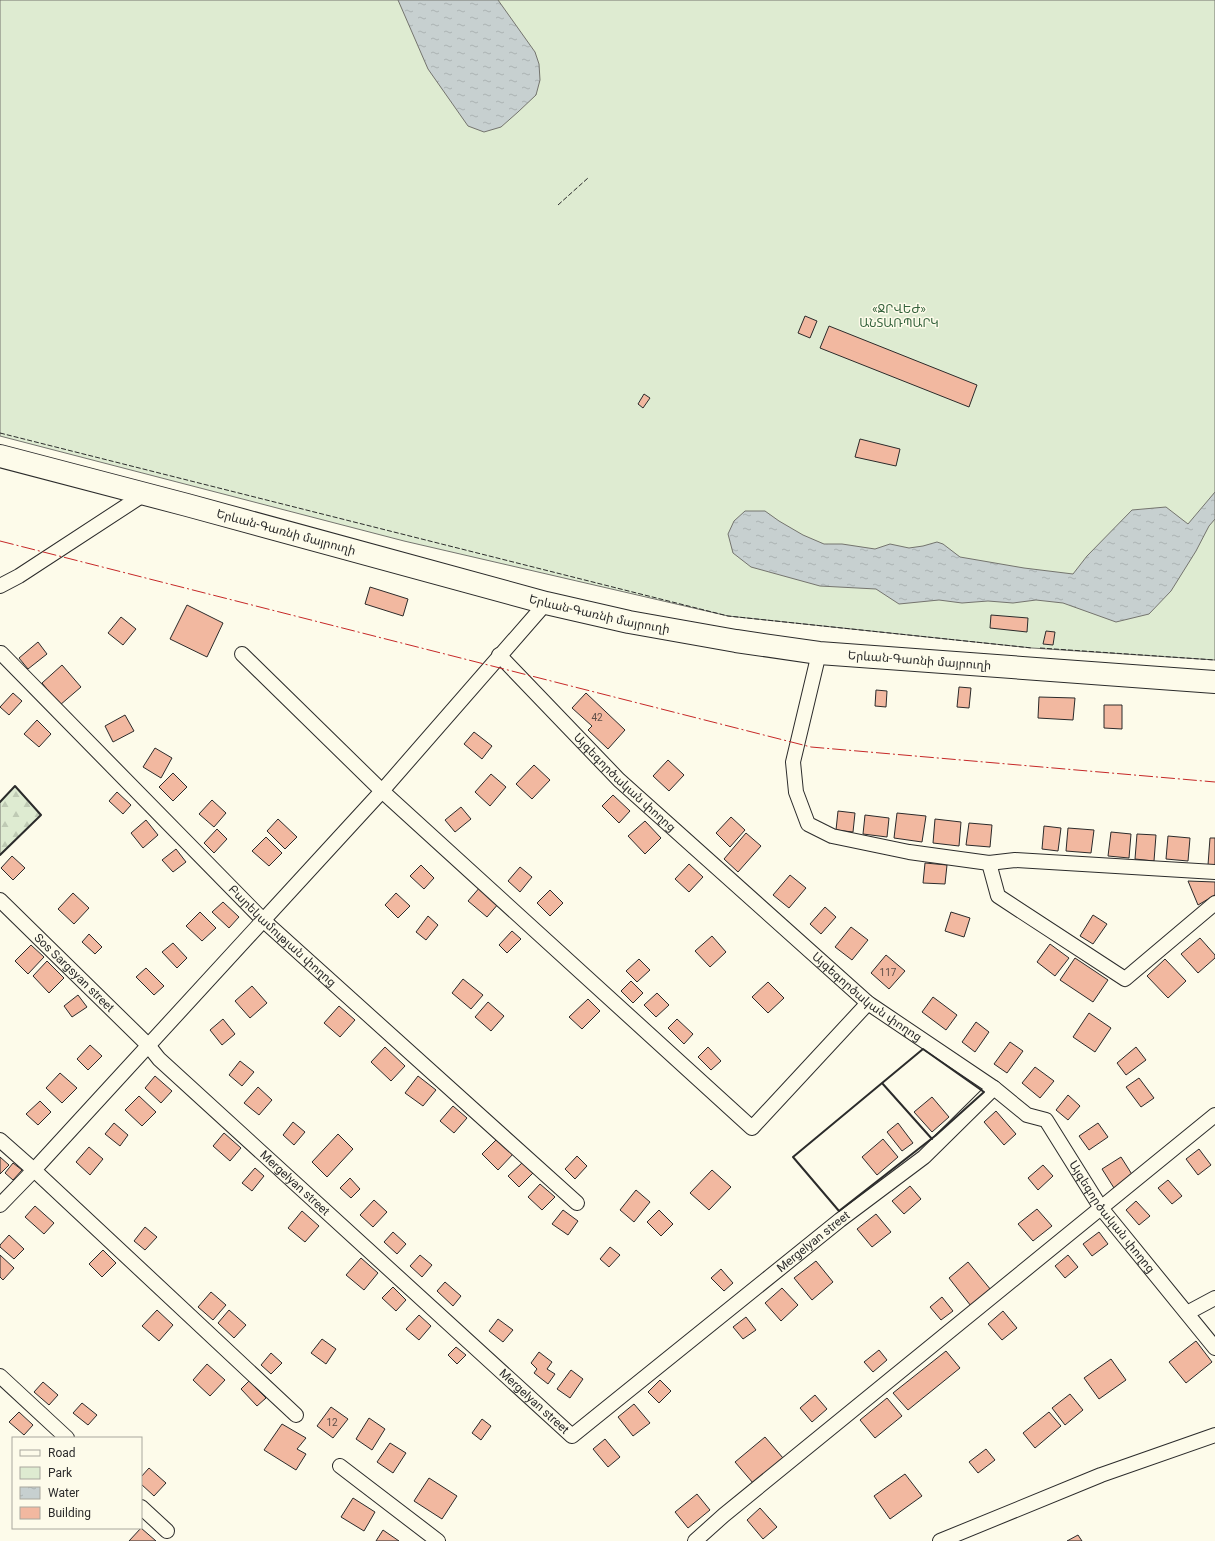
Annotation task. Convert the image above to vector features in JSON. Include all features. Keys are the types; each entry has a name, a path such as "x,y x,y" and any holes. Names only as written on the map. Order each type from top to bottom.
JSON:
{"main road":[{"name":"Երևան-Գառնի մայրուղի","path":"0,456 143,495 187,505 546,603 629,622 736,641 819,653 1215,682"}],"street":[{"path":"0,586 19,576 143,495"},
{"path":"0,1205 34,1170 382,791 499,655 546,603"},
{"path":"819,653 793,762 796,792 808,824 832,836 908,852 989,863 1015,860 1215,872"},
{"name":"Բարեկամության փողոց","path":"1,654 264,920 577,1203"},
{"path":"242,654 382,791 752,1128 868,1003"},
{"name":"Այգեգործական փողոց","path":"499,655 619,780 868,1003 994,1088 1027,1115 1046,1120 1101,1208 1215,1348"},
{"path":"989,863 998,896 1125,978 1215,903"},
{"name":"Sos Sargsyan street","path":"0,900 148,1045"},
{"name":"Mergelyan street","path":"148,1045 159,1059 572,1436 840,1220 924,1158 994,1088"},
{"path":"694,1541 730,1510 1215,1115"},
{"path":"0,1140 296,1415"},
{"path":"1187,1313 1215,1298"},
{"path":"0,1376 66,1437"},
{"path":"940,1541 1101,1475 1215,1435"},
{"path":"340,1466 438,1541"},
{"path":"142,1507 167,1531"}],"green space":[{"name":"«ՋՐՎԵԺ» ԱՆՏԱՌՊԱՐԿ","path":"0,0 1215,0 1215,660 1032,648 728,616 404,541 0,436"},
{"path":"15,786 41,815 0,855 0,802"}],"water":[{"path":"398,0 498,0 535,52 539,64 540,80 536,95 501,127 484,132 468,126 428,69"},
{"path":"1215,492 1215,519 1209,526 1196,551 1171,591 1149,614 1116,622 1063,603 1036,600 1013,603 988,601 962,603 939,600 899,604 876,589 820,586 751,567 733,553 728,534 734,521 745,511 765,511 803,535 824,544 842,544 875,549 890,544 909,548 937,542 943,544 960,557 1024,568 1073,574 1087,556 1132,510 1166,507 1188,524"}],"building":[{"path":"805,316 817,321 810,338 798,333"},
{"path":"829,326 977,385 969,407 820,348"},
{"path":"644,394 650,398 643,408 638,404"},
{"path":"860,439 900,449 896,466 855,457"},
{"path":"370,587 408,599 403,616 365,604"},
{"path":"187,605 223,623 207,657 170,639"},
{"path":"991,615 1028,618 1027,632 990,628"},
{"path":"121,617 136,629 123,645 108,633"},
{"path":"1046,631 1055,632 1053,645 1043,644"},
{"path":"38,642 47,654 28,669 19,658"},
{"path":"62,665 81,687 60,705 42,683"},
{"path":"959,687 971,688 969,708 957,707"},
{"path":"876,690 887,691 886,707 875,706"},
{"path":"13,693 22,701 9,715 0,707"},
{"path":"586,693 625,730 608,749 588,730 592,726 572,708"},
{"path":"1039,697 1075,698 1073,720 1038,718"},
{"path":"1104,705 1122,705 1122,729 1104,728"},
{"path":"125,715 134,731 113,742 105,726"},
{"path":"37,720 51,734 39,747 24,734"},
{"path":"474,732 492,746 482,759 464,744"},
{"path":"155,748 172,758 161,778 143,767"},
{"path":"668,760 684,775 669,791 653,776"},
{"path":"534,765 550,780 532,799 516,784"},
{"path":"173,773 187,787 173,801 159,787"},
{"path":"491,774 506,787 490,806 475,792"},
{"path":"117,792 131,805 123,814 109,801"},
{"path":"613,795 630,811 619,823 602,806"},
{"path":"212,800 226,813 214,827 199,814"},
{"path":"461,807 471,819 455,832 445,820"},
{"path":"838,811 855,813 853,832 836,830"},
{"path":"897,813 926,816 922,842 894,838"},
{"path":"865,815 889,818 887,837 863,834"},
{"path":"731,817 745,830 730,847 716,833"},
{"path":"278,819 297,837 285,849 267,831"},
{"path":"935,819 961,822 959,846 933,843"},
{"path":"146,820 158,835 143,848 131,833"},
{"path":"645,821 661,838 645,854 628,836"},
{"path":"969,823 992,825 990,847 966,845"},
{"path":"1044,826 1061,828 1058,851 1042,849"},
{"path":"1068,828 1094,830 1091,853 1066,851"},
{"path":"217,829 227,839 214,853 204,843"},
{"path":"1111,832 1131,834 1129,858 1108,856"},
{"path":"746,833 761,846 738,872 724,859"},
{"path":"1137,834 1156,835 1154,861 1135,859"},
{"path":"1168,836 1190,838 1188,861 1166,859"},
{"path":"266,837 282,853 269,866 252,851"},
{"path":"1210,838 1215,838 1215,866 1208,865"},
{"path":"176,849 186,862 173,872 162,860"},
{"path":"12,856 25,868 13,880 1,868"},
{"path":"925,863 947,865 945,884 923,883"},
{"path":"689,864 703,877 689,892 675,879"},
{"path":"421,865 434,878 424,889 410,876"},
{"path":"520,867 532,877 520,892 508,881"},
{"path":"790,875 806,888 789,908 773,895"},
{"path":"1188,881 1215,882 1215,895 1198,905"},
{"path":"481,886 499,903 487,917 468,901"},
{"path":"550,890 563,903 550,916 537,903"},
{"path":"73,893 89,908 74,924 58,909"},
{"path":"396,893 410,906 398,918 385,905"},
{"path":"223,902 239,917 229,928 212,912"},
{"path":"825,907 836,917 821,934 810,924"},
{"path":"200,912 216,928 202,941 186,926"},
{"path":"951,912 970,918 964,937 945,931"},
{"path":"1093,915 1107,924 1093,944 1080,936"},
{"path":"428,916 438,925 426,940 416,932"},
{"path":"851,927 868,940 852,960 835,947"},
{"path":"512,931 521,939 507,953 499,945"},
{"path":"89,934 102,947 95,954 82,942"},
{"path":"712,936 726,952 710,967 695,951"},
{"path":"1200,938 1215,955 1215,958 1198,973 1181,954"},
{"path":"173,943 187,958 177,968 162,952"},
{"path":"1050,944 1069,958 1055,976 1037,962"},
{"path":"31,945 44,957 28,974 15,961"},
{"path":"886,955 905,971 889,989 871,973"},
{"path":"1075,958 1108,980 1093,1002 1060,980"},
{"path":"639,959 650,970 637,982 626,971"},
{"path":"1165,959 1186,981 1168,998 1147,976"},
{"path":"47,961 64,978 49,993 33,976"},
{"path":"146,968 164,986 154,995 136,977"},
{"path":"463,979 483,995 471,1009 452,993"},
{"path":"631,981 643,993 633,1003 621,991"},
{"path":"768,982 784,998 768,1013 752,997"},
{"path":"252,986 267,1003 250,1018 235,1001"},
{"path":"657,993 669,1005 656,1017 644,1005"},
{"path":"78,995 87,1007 72,1017 64,1006"},
{"path":"933,997 957,1015 946,1030 922,1012"},
{"path":"588,999 600,1011 582,1029 569,1017"},
{"path":"488,1002 504,1016 491,1031 475,1017"},
{"path":"339,1006 355,1020 340,1037 324,1023"},
{"path":"1089,1013 1111,1028 1095,1052 1073,1037"},
{"path":"223,1019 235,1034 222,1045 210,1030"},
{"path":"677,1019 693,1034 684,1044 668,1028"},
{"path":"976,1022 989,1032 975,1052 962,1042"},
{"path":"1010,1042 1023,1051 1007,1073 994,1064"},
{"path":"90,1045 102,1056 88,1070 77,1059"},
{"path":"385,1047 405,1066 391,1081 371,1062"},
{"path":"708,1047 721,1061 711,1070 698,1057"},
{"path":"1136,1047 1146,1060 1126,1075 1117,1063"},
{"path":"240,1061 254,1072 242,1086 229,1075"},
{"path":"1035,1067 1054,1081 1040,1098 1022,1083"},
{"path":"60,1073 77,1088 62,1103 46,1088"},
{"path":"155,1076 172,1091 161,1103 145,1088"},
{"path":"418,1076 436,1090 423,1106 405,1093"},
{"path":"1139,1078 1154,1098 1141,1107 1126,1087"},
{"path":"258,1087 272,1100 259,1115 244,1103"},
{"path":"1068,1095 1080,1106 1068,1120 1056,1110"},
{"path":"139,1096 156,1112 142,1126 125,1110"},
{"path":"932,1097 949,1117 932,1132 914,1112"},
{"path":"40,1101 51,1112 38,1125 26,1114"},
{"path":"453,1106 467,1118 454,1133 440,1121"},
{"path":"996,1111 1016,1134 1004,1145 984,1122"},
{"path":"293,1122 305,1132 294,1145 283,1135"},
{"path":"114,1123 128,1135 120,1146 105,1134"},
{"path":"898,1123 913,1143 902,1151 887,1132"},
{"path":"1098,1123 1108,1137 1089,1150 1079,1136"},
{"path":"224,1133 241,1148 230,1161 213,1146"},
{"path":"338,1134 353,1149 327,1177 312,1162"},
{"path":"498,1138 514,1153 498,1170 482,1154"},
{"path":"883,1139 898,1157 877,1175 862,1157"},
{"path":"89,1147 103,1159 90,1175 76,1162"},
{"path":"1199,1149 1211,1165 1198,1175 1186,1159"},
{"path":"577,1156 587,1166 575,1179 565,1169"},
{"path":"0,1157 9,1165 0,1174"},
{"path":"1121,1157 1133,1176 1114,1188 1102,1169"},
{"path":"13,1163 22,1170 13,1180 5,1173"},
{"path":"522,1163 533,1173 519,1187 508,1176"},
{"path":"1043,1165 1053,1176 1038,1190 1028,1178"},
{"path":"255,1168 264,1176 252,1191 242,1183"},
{"path":"712,1170 731,1187 709,1210 690,1193"},
{"path":"350,1178 360,1189 351,1198 340,1188"},
{"path":"1168,1180 1182,1196 1172,1204 1158,1188"},
{"path":"540,1184 555,1197 542,1210 528,1197"},
{"path":"910,1186 921,1199 904,1214 892,1201"},
{"path":"636,1190 650,1202 634,1222 620,1210"},
{"path":"374,1200 387,1212 373,1227 360,1215"},
{"path":"1136,1201 1150,1216 1139,1225 1126,1210"},
{"path":"35,1206 54,1223 44,1234 25,1217"},
{"path":"1037,1209 1052,1226 1033,1241 1018,1224"},
{"path":"563,1210 578,1221 568,1235 552,1224"},
{"path":"659,1210 673,1224 661,1236 647,1222"},
{"path":"302,1211 319,1226 305,1242 288,1228"},
{"path":"876,1214 891,1232 872,1247 857,1229"},
{"path":"145,1227 157,1237 145,1250 134,1241"},
{"path":"393,1232 406,1244 397,1254 384,1242"},
{"path":"1099,1232 1108,1244 1092,1256 1083,1244"},
{"path":"9,1235 24,1249 14,1259 0,1247"},
{"path":"610,1247 620,1255 609,1267 600,1259"},
{"path":"103,1250 116,1263 102,1277 89,1264"},
{"path":"0,1255 14,1268 3,1280 0,1277"},
{"path":"420,1255 432,1265 422,1277 410,1266"},
{"path":"1068,1255 1078,1267 1065,1278 1055,1266"},
{"path":"361,1258 378,1273 364,1290 346,1275"},
{"path":"816,1261 833,1282 812,1300 794,1278"},
{"path":"968,1262 991,1290 971,1306 949,1278"},
{"path":"721,1269 733,1283 724,1291 711,1278"},
{"path":"445,1282 461,1296 453,1306 437,1291"},
{"path":"393,1287 406,1300 396,1311 382,1298"},
{"path":"782,1288 798,1305 781,1321 765,1303"},
{"path":"211,1292 226,1305 213,1320 198,1307"},
{"path":"942,1297 953,1311 941,1320 930,1307"},
{"path":"157,1310 173,1325 159,1341 142,1326"},
{"path":"229,1310 246,1325 234,1338 218,1323"},
{"path":"1003,1311 1017,1328 1002,1340 988,1324"},
{"path":"419,1315 431,1326 419,1340 406,1329"},
{"path":"746,1317 756,1330 743,1339 733,1327"},
{"path":"498,1319 513,1330 503,1342 489,1331"},
{"path":"322,1339 336,1349 326,1364 311,1353"},
{"path":"1196,1341 1212,1362 1186,1383 1169,1362"},
{"path":"456,1347 466,1355 457,1364 448,1355"},
{"path":"879,1350 887,1360 873,1372 864,1362"},
{"path":"946,1351 960,1368 908,1410 893,1393"},
{"path":"539,1352 552,1362 547,1369 555,1374 548,1384 534,1373 537,1369 531,1363"},
{"path":"271,1353 282,1363 271,1374 261,1365"},
{"path":"1111,1359 1126,1380 1099,1399 1084,1378"},
{"path":"207,1364 225,1380 210,1396 193,1380"},
{"path":"571,1370 583,1379 570,1398 557,1389"},
{"path":"660,1380 671,1391 659,1403 648,1392"},
{"path":"249,1381 266,1398 257,1406 241,1389"},
{"path":"43,1382 58,1395 49,1405 34,1392"},
{"path":"1070,1394 1083,1410 1065,1425 1052,1408"},
{"path":"815,1395 827,1409 812,1422 800,1408"},
{"path":"887,1398 902,1416 875,1438 860,1420"},
{"path":"82,1403 97,1415 88,1425 73,1413"},
{"path":"634,1404 650,1423 633,1436 618,1417"},
{"path":"331,1407 348,1419 333,1438 317,1426"},
{"path":"19,1412 33,1425 24,1435 9,1422"},
{"path":"1049,1412 1061,1426 1035,1448 1023,1433"},
{"path":"369,1418 385,1429 372,1450 356,1439"},
{"path":"482,1419 491,1426 481,1440 472,1433"},
{"path":"282,1424 306,1438 297,1449 306,1454 296,1470 264,1450"},
{"path":"765,1437 783,1458 753,1483 735,1462"},
{"path":"605,1439 620,1457 608,1467 593,1449"},
{"path":"390,1443 406,1453 393,1473 377,1462"},
{"path":"986,1449 995,1460 978,1473 969,1462"},
{"path":"149,1468 166,1483 154,1496 142,1485 142,1476"},
{"path":"905,1474 922,1496 890,1519 874,1496"},
{"path":"429,1478 457,1496 442,1519 414,1501"},
{"path":"697,1494 710,1510 688,1528 675,1512"},
{"path":"353,1498 375,1512 364,1531 341,1517"},
{"path":"760,1508 777,1527 763,1539 747,1520"},
{"path":"140,1529 142,1529 156,1541 129,1541"},
{"path":"383,1530 399,1541 376,1541"},
{"path":"1078,1535 1082,1541 1067,1541"}],"fence":[{"path":"558,205 588,178"},
{"path":"0,433 728,616 1032,648"},
{"path":"1040,648 1215,660"}],"wall":[{"path":"0,802 15,786 41,815 0,855"},
{"path":"923,1049 984,1092 935,1136 839,1211 793,1157 923,1049"},
{"path":"882,1083 932,1139"}],"power":[{"path":"0,541 811,747 1215,782"}]}
